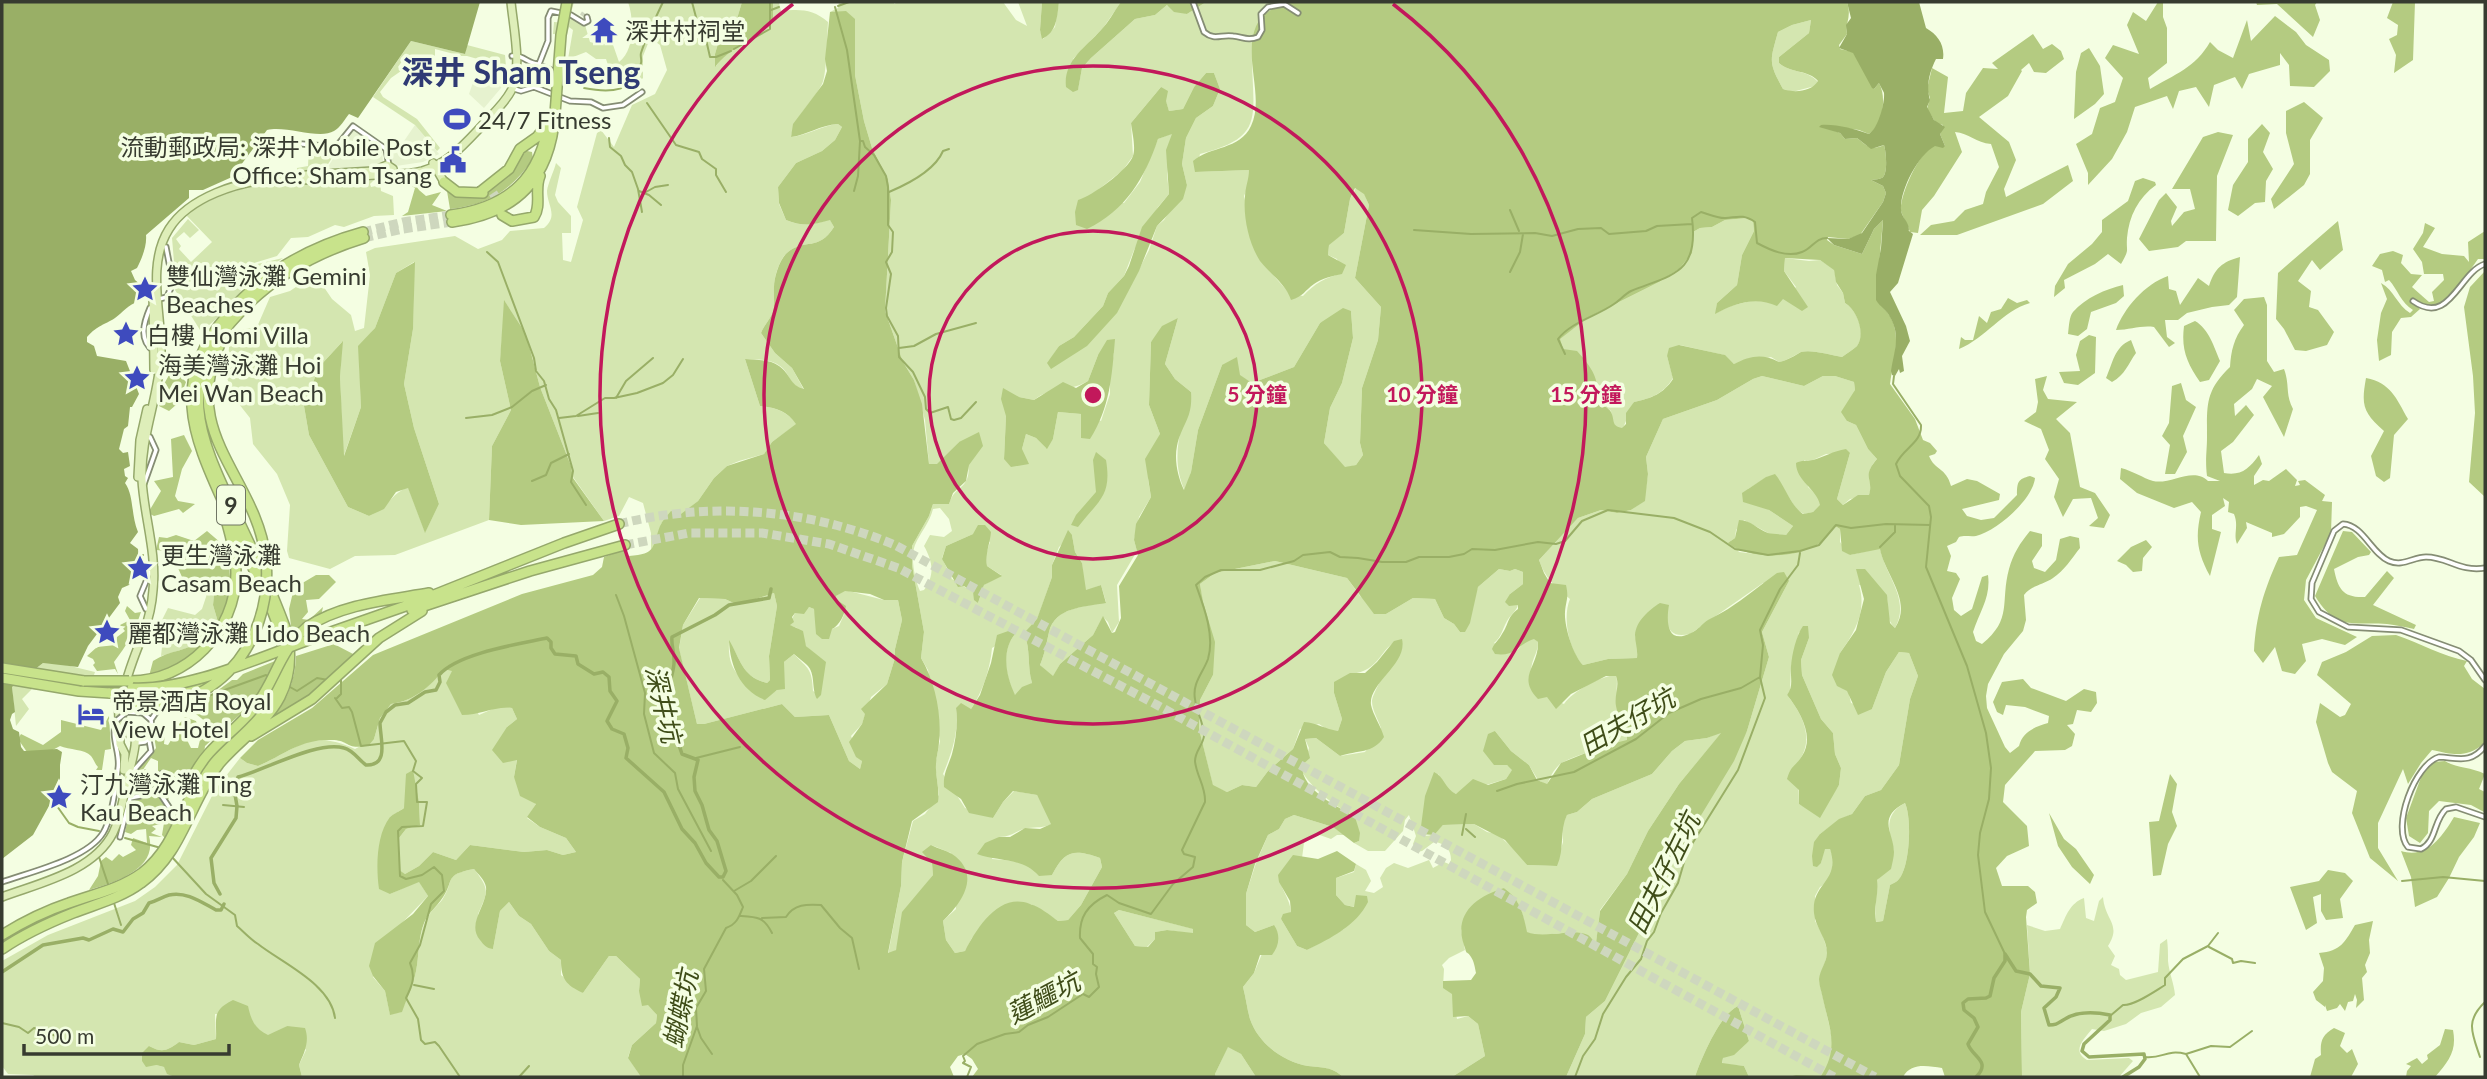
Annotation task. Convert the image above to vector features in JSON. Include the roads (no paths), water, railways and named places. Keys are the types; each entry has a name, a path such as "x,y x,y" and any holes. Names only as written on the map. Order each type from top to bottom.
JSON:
{"highway":[{"path":"504,214 516,220 533,219 538,212 537,185 553,137 551,115 561,2"},
{"path":"546,161 532,183 514,200 483,216 452,218 493,204 517,189 534,168 545,143 551,115 567,2"},
{"path":"442,178 457,192 484,191 509,169 519,151 540,134 551,115"},
{"path":"493,204 517,184 534,162 535,153 525,146"},
{"path":"514,200 532,201 535,209 527,219"},
{"name":"9","path":"2,949 52,922 126,893 146,880 177,845 202,791 223,760 277,702 288,677 287,649 281,616 214,466 201,427 199,390 206,361 219,334 238,314 267,287 298,266 364,235 311,250 274,273 232,309 207,343 194,377 192,411 198,444 269,602 287,649 280,683 267,705 214,758 185,805"},
{"path":"2,678 79,691 130,704 155,705 185,700 208,689 232,668 254,632 265,597 266,559 257,523 220,451 211,426 208,406 208,381 214,360 223,337 238,314"},
{"path":"84,681 155,679 189,663 220,630 231,606 236,558 219,495"},
{"path":"79,691 130,695 171,691 215,678 619,524"},
{"path":"2,668 137,689 169,686 530,571 625,545"},
{"path":"2,935 57,907 134,878 149,867 164,851 180,820 193,777 212,749 253,710 283,654 307,627 343,611 455,587"},
{"path":"247,737 313,699 379,638 442,600"}],"main road":[{"path":"442,178 449,159 502,103 511,87 514,55 509,2"},
{"path":"424,170 458,145 511,87"},
{"path":"2,894 73,864 99,846 109,832 116,811 125,767 121,741 121,691 146,609 150,572 140,507 140,474 143,434 157,384 155,275 160,250 170,228 187,210 236,187 267,180 322,180 415,168 449,159"},
{"path":"435,163 442,178"},
{"path":"388,171 424,170 442,178"},
{"path":"121,691 147,623 153,589 154,564 140,474"},
{"path":"2,894 75,869 102,849 117,824 135,747 134,737 129,736 121,713"},
{"path":"121,741 129,736"},
{"path":"124,751 135,747"}],"street":[{"path":"1193,2 1203,32 1215,38 1228,35 1256,38 1262,32 1261,14 1270,6 1284,4 1298,13"},
{"path":"537,64 548,41 550,13 559,12 584,23 587,18"},
{"path":"514,55 565,76"},
{"path":"511,87 522,91 534,87 570,101 591,102 607,108 623,105 642,92"},
{"path":"302,144 336,147 353,125 386,149 388,171"},
{"path":"158,350 148,346 143,329 156,297 167,296 173,283 166,247"},
{"path":"2413,301 2428,308 2437,307 2453,298 2473,270 2485,264"},
{"path":"143,434 150,437 156,450 143,489"},
{"path":"2485,568 2462,568 2426,557 2406,563 2392,563 2382,557 2351,526 2343,524 2334,531 2311,591 2317,610 2340,625 2357,629 2384,628 2404,631 2459,651 2471,660 2485,680"},
{"path":"148,685 159,705 157,714 151,720"},
{"path":"2,882 75,855 96,841 106,827 117,778 119,760 114,731 116,720 127,712 143,713 151,720 154,730 149,740 135,747"},
{"path":"120,837 135,766 152,748 149,740"},
{"path":"2485,746 2470,758 2459,760 2439,757 2425,765 2403,817 2402,834 2408,847 2421,849 2430,842 2440,816 2446,809 2458,808 2485,817"},
{"path":"130,798 140,796 162,774 161,795 169,807"}],"waterway":[{"path":"584,88 620,89 634,80 641,63 643,47 663,2"},
{"path":"692,2 701,27"},
{"path":"734,49 770,29 770,2"},
{"path":"838,6 849,2"},
{"path":"771,10 779,7"},
{"path":"835,7 847,50 860,141 863,141 865,147 874,155 886,176 888,225 893,232 892,252 886,262 891,274 886,308 887,316 898,336 899,357 913,372 925,397 926,409 930,413 948,407 951,419 954,420 961,418 976,402"},
{"path":"705,35 710,57 731,51"},
{"path":"630,84 641,95"},
{"path":"647,103 676,145 699,152 702,159 716,169 716,175 726,192"},
{"path":"609,138 610,147 621,156 632,172 642,212"},
{"path":"854,191 858,176 860,141"},
{"path":"889,192 920,176 934,164 943,151 949,149"},
{"path":"646,192 668,185"},
{"path":"639,191 661,205"},
{"path":"1510,210 1519,231"},
{"path":"1565,354 1558,339 1563,333 1631,291 1680,269 1691,251 1692,218 1701,212 1720,218 1751,219 1755,222 1757,243 1785,254 1802,252 1827,238"},
{"path":"1414,230 1471,234 1535,233 1552,236 1578,229 1601,228 1609,234 1646,231 1657,226 1692,224"},
{"path":"1510,272 1520,252 1523,234"},
{"name":"深井坑","path":"487,252 498,262 534,358 536,371 544,381 549,399 556,410 573,471 571,482 586,505"},
{"path":"899,348 914,346 936,334 976,323"},
{"path":"616,398 626,381 653,358"},
{"path":"559,418 576,416 605,398 637,393 663,383 673,375 683,359"},
{"path":"1894,376 1893,384 1921,425 1915,441 1896,464 1900,476 1929,506 1931,517 1926,567 1967,666 1986,733 1991,768 1989,799 1980,833 1978,855 1985,912 2005,954"},
{"path":"466,418 492,415 512,407 532,391 546,385"},
{"path":"578,416 598,413"},
{"path":"532,481 546,475 551,463 569,454"},
{"name":"蓮鱷坑","path":"967,1077 971,1067 963,1063 963,1056 977,1044 1019,1032 1083,994 1089,997 1099,987 1093,954 1080,938 1083,918 1094,903 1107,895 1119,903 1151,914 1173,884 1193,867 1195,857 1184,854 1182,850 1205,802 1195,761 1204,736 1194,693 1210,650 1208,622 1196,585 1205,577 1221,570 1260,570 1294,561 1303,555 1330,552 1340,557 1406,562 1419,557 1449,557 1472,549 1495,550 1538,542 1556,544 1565,541 1582,521 1608,510 1674,518 1710,532 1735,549 1768,555 1800,551 1819,545 1836,525 1851,528 1886,524 1930,525"},
{"path":"1880,547 1895,532 1895,526"},
{"name":"田夫仔坑","path":"1497,791 1574,772 1636,739 1669,713 1701,699 1741,688 1760,677 1763,645 1760,630 1780,589 1798,565 1800,553"},
{"path":"138,556 143,555"},
{"path":"220,894 214,883 211,858 236,818 234,789 238,777 320,748 344,748 366,765 373,764 381,756 380,723 386,712 395,705 408,703 425,692 436,690 440,682 439,675 460,661 490,650 547,638 555,654 576,656 578,664 594,674 603,672 609,677 610,691 617,701 607,721 612,729 624,734 628,748 626,758 664,792 682,829 695,843 706,863 719,877 723,877 726,871 717,841 709,830 695,791 694,777 698,760 682,754 675,730 670,687 674,663 672,637 729,605 769,598 771,589"},
{"name":"深井坑","path":"616,595 645,693 644,714 654,753 675,773 678,789 711,851"},
{"path":"126,705 161,713 266,675 269,677"},
{"name":"田夫仔左坑","path":"1575,1077 1583,1056 1595,1039 1603,1014 1626,977 1641,959 1647,941 1678,883 1687,852 1738,770 1765,698 1760,677"},
{"path":"290,687 297,691 317,678 328,680"},
{"path":"336,699 341,694 341,678"},
{"path":"335,698 342,708 349,707 352,712 361,746 404,741 416,761 413,771 422,778 416,784 417,802 427,802 423,826 402,827 398,831 400,876 406,879 422,875 434,867 442,875 444,891 431,904 420,945 410,963 413,973 406,998 418,1019 421,1040 425,1044 435,1042 460,1077"},
{"path":"696,758 740,747"},
{"path":"52,799 69,823 99,831"},
{"path":"223,805 244,807"},
{"path":"1462,835 1466,814"},
{"path":"1466,829 1475,837"},
{"path":"125,838 161,848"},
{"path":"171,856 206,894 235,915 237,926 250,938 315,985 332,1006 335,1018"},
{"path":"734,891 751,881 776,856"},
{"path":"99,857 109,887"},
{"path":"2402,881 2443,877 2485,881"},
{"name":"蝴蝶坑","path":"683,1077 683,1065 697,1026 696,1008 706,991 704,969 726,928 735,922 743,907 737,895 723,880"},
{"path":"2,972 43,945 83,938 89,940 113,929 123,932 133,919 143,913 149,903 169,895 187,896 216,910 221,910 224,904"},
{"path":"114,903 121,925"},
{"path":"762,918 786,917 797,907 821,905 852,938 859,969"},
{"path":"740,916 760,919 772,933"},
{"path":"2110,1016 2123,1005 2138,1001 2165,985 2165,978 2183,959 2208,946 2218,933"},
{"path":"2209,947 2232,959 2233,963 2255,963"},
{"path":"2005,954 2016,971 2030,974 2041,986 2060,988 2056,997 2044,1008 2049,1025 2081,1013 2110,1015 2110,1020 2084,1044 2082,1051 2089,1057 2144,1054 2145,1059 2139,1067 2123,1077"},
{"path":"1976,1077 1982,1063 1968,1044 1978,1027 1974,1018 1964,1010 1963,1003 1968,999 1990,996 1994,978 2005,961 2005,955"},
{"path":"414,985 434,989"},
{"path":"2480,1057 2472,1028 2475,1015 2485,1002"},
{"path":"688,1011 696,1010"},
{"path":"2,1023 19,1027 28,1033 34,1028 56,1036"},
{"path":"697,1027 712,1054"},
{"path":"2186,1054 2211,1046 2230,1047 2252,1031"},
{"path":"2145,1057 2186,1054 2200,1077"},
{"path":"519,1077 529,1066"}],"tunnel":[{"path":"581,13 587,17"},
{"path":"493,193 506,213"},
{"path":"363,232 403,222 451,215"},
{"path":"364,238 452,222"},
{"path":"619,524 689,513 759,512 828,523 895,545 1875,1077"},
{"path":"625,545 689,533 762,533 829,544 898,568 1157,705 1834,1077"}],"place":[{"name":"深井村祠堂","path":"604,30"},
{"name":"24/7 Fitness","path":"457,119"},
{"name":"流動郵政局: 深井 Mobile Post Office: Sham Tsang","path":"453,160"},
{"name":"雙仙灣泳灘 Gemini Beaches","path":"145,289"},
{"name":"白樓 Homi Villa","path":"126,334"},
{"name":"海美灣泳灘 Hoi Mei Wan Beach","path":"137,378"},
{"name":"更生灣泳灘 Casam Beach","path":"140,568"},
{"name":"麗都灣泳灘 Lido Beach","path":"107,632"},
{"name":"帝景酒店 Royal View Hotel","path":"91,714"},
{"name":"汀九灣泳灘 Ting Kau Beach","path":"59,797"}],"district":[{"name":"深井 Sham Tseng","path":"521,71"}]}
